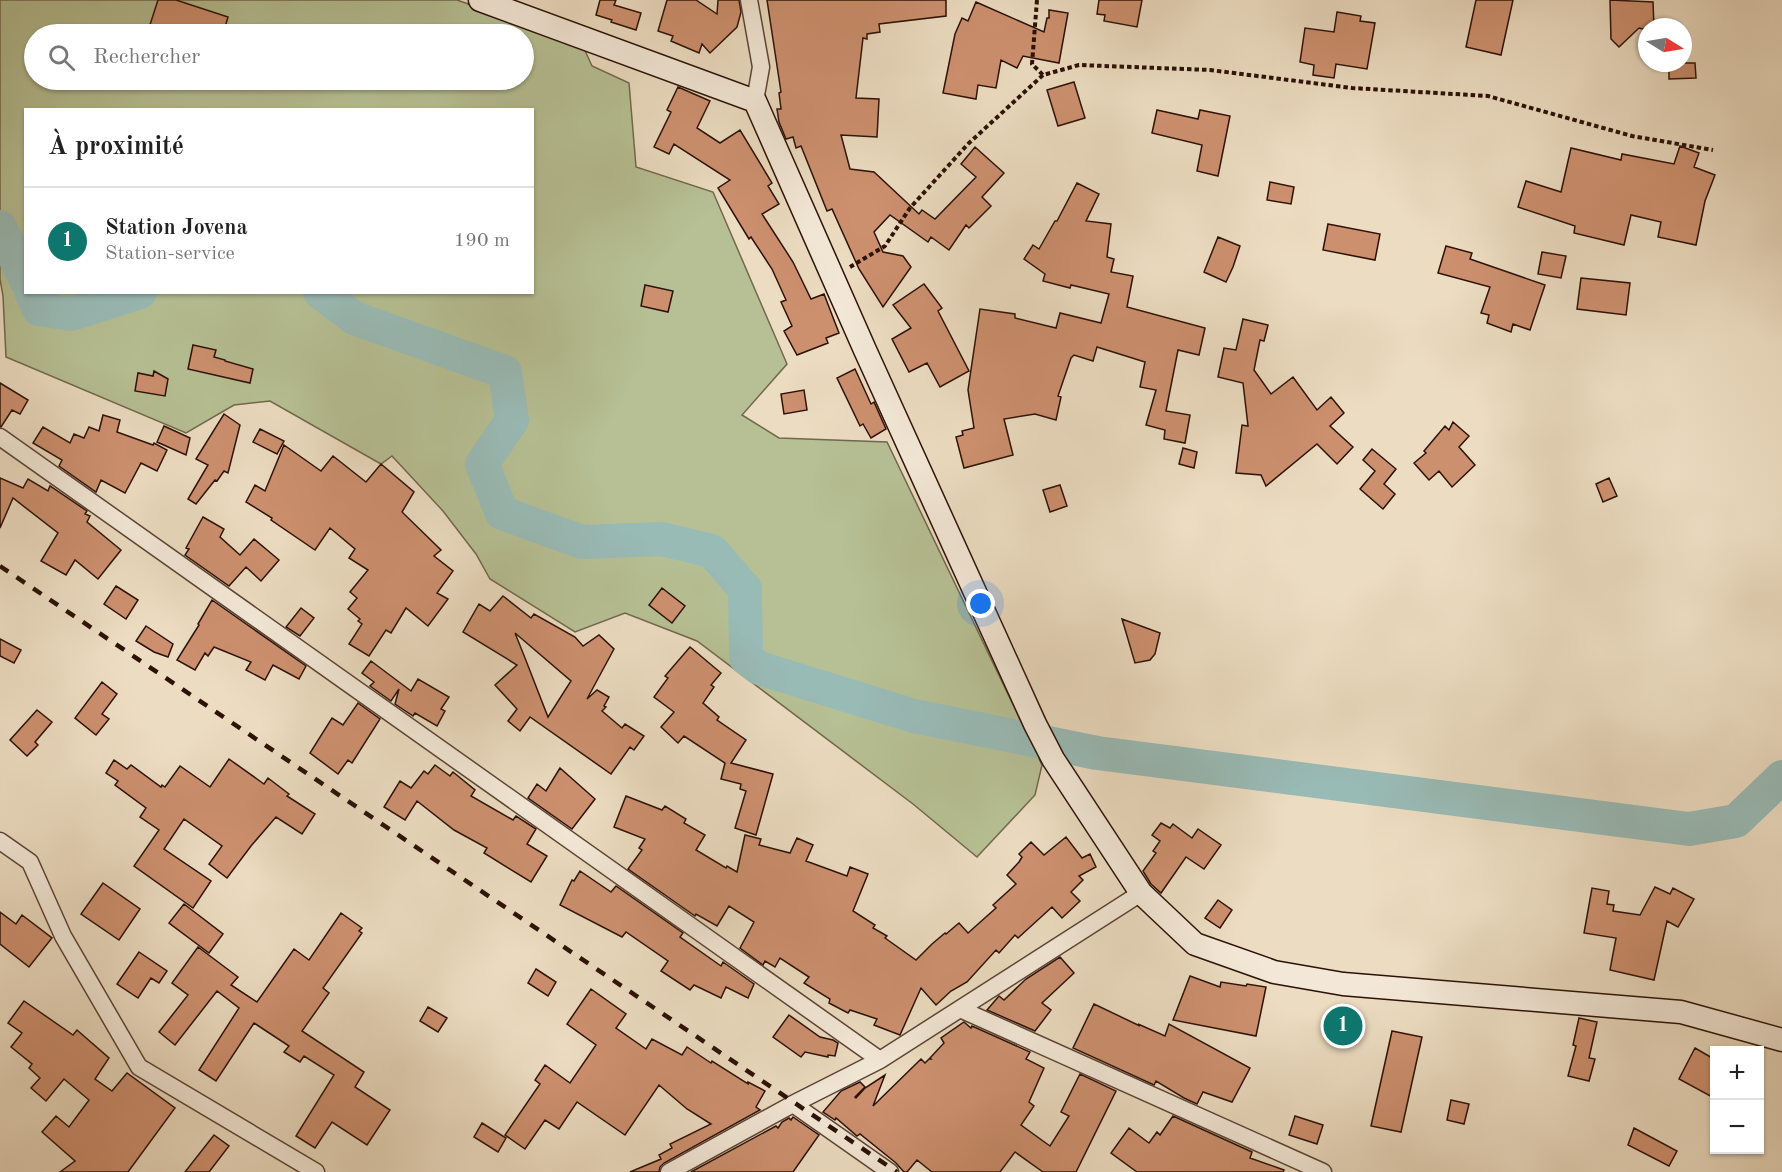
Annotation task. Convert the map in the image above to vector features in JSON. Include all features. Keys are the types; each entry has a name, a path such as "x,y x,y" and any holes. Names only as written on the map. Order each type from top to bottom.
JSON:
{"main road":[{"path":"480,0 755,101 1035,724 1053,759 1141,893 1196,944 1274,972 1343,984 1681,1012 1782,1040"}],"street":[{"path":"749,0 761,68 755,101"},
{"path":"0,437 880,1060"},
{"path":"0,841 30,862 63,936 139,1067 316,1172"},
{"path":"669,1172 793,1104 880,1060 1141,893"},
{"path":"960,1009 1323,1172"},
{"path":"793,1104 890,1172"}],"path":[{"path":"1037,0 1032,64 1043,75"},
{"path":"833,277 885,246 910,208 969,144 1043,75 1078,65 1210,70 1352,88 1488,96 1632,136 1713,150"}],"green space":[{"path":"0,0 457,0 525,24 24,24 24,90 534,90 534,27 582,44 592,66 629,83 636,167 713,192 787,364 742,415 779,438 887,442 1042,765 1035,795 977,857 913,804 697,641 625,613 575,632 490,579 476,554 443,511 392,456 381,464 270,401 234,405 186,433 6,357 0,279"}],"building":[{"path":"158,0 176,0 228,17 226,24 150,24"},
{"path":"600,0 616,0 614,5 641,13 636,30 596,15"},
{"path":"667,0 696,0 717,14 718,0 739,0 741,12 737,27 710,53 702,44 699,53 671,41 673,36 658,31"},
{"path":"767,0 946,0 946,16 879,24 880,32 867,34 867,39 863,38 856,98 879,99 877,137 841,135 850,169 874,172 919,214 922,210 935,219 976,177 961,164 975,147 1004,173 982,197 991,206 969,228 966,225 949,250 931,237 928,242 890,215 874,232 883,252 903,256 911,267 883,307 859,269 832,209 827,211 801,146 796,148 793,137 786,139 779,122 777,109 781,109 779,93 781,92"},
{"path":"1099,0 1142,0 1137,27 1104,21 1105,15 1097,14"},
{"path":"1476,0 1513,0 1501,55 1466,47"},
{"path":"1610,0 1653,2 1654,18 1638,18 1638,29 1619,47 1611,39"},
{"path":"976,2 1044,32 1049,10 1068,13 1059,63 1023,56 1017,68 1001,60 996,88 978,85 976,99 943,93 955,34 962,18 968,21"},
{"path":"1337,12 1361,16 1360,21 1375,23 1367,69 1336,64 1334,78 1313,75 1314,65 1300,62 1305,28 1334,32"},
{"path":"1692,63 1695,63 1696,78 1669,79 1669,72 1692,72"},
{"path":"1074,82 1085,118 1058,126 1047,90"},
{"path":"678,87 710,101 697,128 720,143 740,130 772,183 768,186 779,204 762,214 793,262 811,299 824,294 839,333 826,338 828,343 797,355 784,331 792,326 781,302 786,300 772,269 751,237 749,239 718,188 730,180 674,144 669,154 654,147 671,112 667,110"},
{"path":"1157,110 1198,119 1200,110 1230,116 1218,176 1197,171 1202,145 1152,133"},
{"path":"1680,146 1699,153 1694,167 1715,175 1705,201 1696,245 1658,237 1661,222 1631,215 1624,245 1574,233 1575,226 1518,207 1526,181 1561,192 1571,148 1621,160 1622,154 1674,164"},
{"path":"1270,182 1294,187 1291,204 1267,200"},
{"path":"1077,183 1099,194 1086,221 1111,224 1107,257 1114,259 1111,272 1133,276 1127,307 1205,328 1199,355 1178,350 1166,411 1190,415 1185,443 1164,439 1165,430 1146,425 1156,390 1140,387 1145,362 1097,347 1093,361 1074,355 1071,358 1058,396 1061,397 1056,420 1035,414 1004,419 1013,455 964,468 956,437 963,435 962,431 974,428 968,390 980,309 1015,314 1015,318 1056,328 1060,313 1101,323 1109,294 1043,281 1045,274 1024,259 1033,245 1039,249"},
{"path":"1328,224 1380,234 1375,260 1323,250"},
{"path":"1218,237 1240,246 1226,282 1204,272"},
{"path":"1446,246 1472,253 1470,259 1545,285 1530,330 1513,324 1511,332 1487,323 1489,315 1481,313 1490,287 1438,273"},
{"path":"1542,252 1566,256 1561,278 1538,274"},
{"path":"1581,278 1630,283 1626,315 1577,309"},
{"path":"924,284 942,308 938,311 969,371 940,387 927,363 909,372 892,339 911,328 893,305"},
{"path":"645,285 673,291 668,312 641,306"},
{"path":"1243,319 1268,325 1264,341 1260,340 1254,370 1271,394 1293,377 1317,410 1331,397 1344,413 1330,426 1353,447 1337,464 1317,444 1266,486 1261,475 1236,473 1242,425 1248,426 1243,383 1218,377 1224,348 1236,350"},
{"path":"193,345 216,350 214,357 253,369 250,383 188,369"},
{"path":"855,369 871,404 874,402 886,429 871,438 863,424 860,426 837,378"},
{"path":"154,371 168,379 165,396 135,391 138,373 153,376"},
{"path":"0,383 28,400 20,414 12,410 1,427 0,427"},
{"path":"804,390 807,410 784,414 781,394"},
{"path":"224,414 240,425 228,473 224,471 196,504 188,499 208,465 196,459"},
{"path":"103,415 120,420 117,432 153,445 154,443 167,450 157,471 141,463 125,493 101,480 96,492 59,466 62,460 33,443 43,427 70,443 74,434 84,438 89,427 99,431"},
{"path":"1453,422 1469,436 1459,447 1475,465 1452,487 1439,471 1429,480 1414,463 1426,453 1424,451 1445,426 1449,430"},
{"path":"164,426 190,438 186,455 157,442"},
{"path":"260,429 284,441 277,454 253,442"},
{"path":"284,445 321,471 333,456 366,482 381,464 414,492 402,512 441,550 434,556 453,571 437,593 448,599 428,626 406,608 391,633 386,630 369,656 349,644 362,624 358,621 360,619 348,609 357,598 350,592 368,570 349,558 355,549 330,528 315,550 246,502 255,485 265,491"},
{"path":"1183,448 1197,452 1194,468 1179,464"},
{"path":"1372,449 1396,469 1384,484 1395,494 1383,509 1360,489 1375,471 1363,460"},
{"path":"0,478 23,488 28,479 48,491 50,486 87,511 85,514 90,516 87,522 121,550 98,579 75,560 66,575 41,561 58,533 13,498 0,528"},
{"path":"1609,478 1617,496 1603,502 1596,484"},
{"path":"1060,485 1067,506 1050,512 1043,490"},
{"path":"203,517 224,529 220,537 240,555 254,539 279,560 261,581 246,567 229,586 185,555 189,549 186,548"},
{"path":"116,586 138,600 126,619 104,604"},
{"path":"662,588 685,606 672,623 649,605"},
{"path":"503,596 531,618 534,614 575,637 583,646 599,635 614,649 587,699 597,690 609,697 602,711 622,728 625,724 644,736 634,750 630,747 611,774 530,717 520,731 508,721 517,709 495,685 517,665 463,632 479,604 490,611","holes":["515,633 571,681 548,717"]},
{"path":"212,600 306,666 299,679 273,665 265,680 246,670 251,662 214,647 208,656 205,653 195,670 177,660"},
{"path":"301,608 314,618 300,636 286,627"},
{"path":"1122,619 1160,633 1155,654 1150,660 1135,663"},
{"path":"146,626 173,644 168,657 136,641"},
{"path":"0,639 21,650 14,663 0,656"},
{"path":"690,647 721,673 711,685 714,687 703,703 719,717 717,720 746,740 731,763 773,774 756,835 735,828 746,791 740,789 741,784 721,779 725,763 684,736 678,743 661,727 674,712 654,697 668,678 665,676"},
{"path":"371,661 411,691 418,679 449,697 441,709 445,711 437,726 415,713 413,716 395,704 399,689 391,701 370,686 374,682 362,673"},
{"path":"102,682 117,694 102,714 109,719 96,735 75,718"},
{"path":"358,703 380,719 352,763 348,760 338,774 310,753 332,718 343,725"},
{"path":"37,710 52,722 35,742 38,745 27,756 10,740"},
{"path":"229,759 264,784 268,778 289,794 287,796 315,814 302,834 276,817 227,878 209,864 222,846 184,819 164,849 211,881 193,908 134,866 159,830 140,817 146,808 115,785 118,781 106,773 114,760 127,769 131,765 161,787 162,785 165,787 180,766 210,787"},
{"path":"435,765 450,776 453,772 475,790 471,796 513,820 516,816 536,829 527,844 547,856 531,882 484,853 487,848 454,830 417,801 405,820 384,807 400,781 411,788 424,771 428,774"},
{"path":"560,768 595,799 572,829 528,798 537,784 546,791"},
{"path":"626,796 662,810 665,806 686,819 684,823 705,835 696,850 737,872 745,835 761,839 759,845 790,853 797,838 813,845 806,861 847,876 850,867 868,874 853,911 875,925 873,928 887,936 885,938 916,960 959,923 968,933 996,908 993,905 1016,884 1007,875 1022,857 1019,854 1031,842 1044,855 1066,837 1082,858 1090,854 1096,867 1079,876 1083,880 1071,892 1080,901 1062,918 1052,907 1018,938 1015,935 999,953 996,950 967,982 951,991 936,1005 921,988 900,1035 874,1025 877,1019 850,1010 848,1013 829,1003 830,999 804,983 809,977 780,958 775,967 765,961 763,965 740,948 754,922 729,906 717,926 696,914 695,916 628,869 642,850 639,848 645,839 614,827"},
{"path":"1161,823 1170,828 1173,824 1192,838 1198,829 1221,845 1204,869 1186,857 1161,893 1151,884 1143,871 1156,853 1153,851 1160,841 1152,835"},
{"path":"580,871 611,892 616,886 683,933 680,937 721,966 723,962 754,984 748,998 726,987 721,998 694,985 690,990 661,971 668,961 626,932 622,937 560,905 572,880 574,881"},
{"path":"103,883 140,909 119,940 81,914"},
{"path":"1655,887 1670,894 1673,888 1694,899 1678,927 1667,921 1654,980 1610,970 1616,938 1584,933 1592,888 1609,891 1607,904 1614,905 1613,911 1640,915"},
{"path":"1218,900 1232,910 1220,928 1205,918"},
{"path":"184,904 223,934 209,953 169,923"},
{"path":"0,912 16,924 22,915 52,938 29,967 0,944"},
{"path":"341,913 362,928 359,931 362,933 323,988 329,993 302,1031 364,1072 355,1087 390,1110 367,1145 332,1122 315,1148 296,1136 334,1075 304,1056 300,1062 284,1052 289,1046 254,1023 216,1081 199,1070 239,1008 217,991 175,1045 159,1032 188,995 172,983 198,947 238,977 231,985 257,1002 294,949 309,960"},
{"path":"139,952 167,971 159,983 151,978 138,998 117,984"},
{"path":"1060,957 1074,973 1042,1003 1051,1010 1035,1031 987,1010 999,996 1004,1000 1026,979"},
{"path":"536,969 556,982 548,996 528,983"},
{"path":"1190,976 1220,987 1221,982 1266,987 1256,1036 1173,1020"},
{"path":"591,989 626,1014 616,1028 646,1049 652,1039 682,1055 687,1047 748,1084 748,1082 765,1091 756,1107 760,1110 664,1163 659,1172 630,1172 661,1159 659,1155 672,1148 670,1144 711,1124 687,1109 659,1085 625,1135 577,1102 559,1129 545,1120 525,1149 505,1135 540,1084 535,1080 545,1065 570,1083 596,1045 567,1024"},
{"path":"24,1001 73,1035 77,1030 109,1058 95,1079 112,1091 127,1073 175,1108 128,1172 60,1172 75,1161 42,1132 56,1116 69,1127 89,1100 64,1079 46,1101 31,1088 40,1078 29,1068 32,1064 11,1047 22,1033 8,1023"},
{"path":"1094,1004 1165,1036 1169,1024 1250,1068 1232,1102 1203,1092 1197,1104 1156,1081 1154,1085 1073,1048"},
{"path":"428,1007 447,1018 438,1032 420,1021"},
{"path":"1331,1010 1357,1014 1352,1041 1326,1037"},
{"path":"789,1015 820,1037 838,1043 835,1056 828,1055 828,1057 805,1052 801,1057 773,1037"},
{"path":"1579,1018 1597,1022 1589,1058 1595,1059 1589,1081 1568,1076 1576,1046 1573,1045"},
{"path":"964,1022 971,1028 972,1026 1030,1052 1026,1059 1044,1068 1029,1102 1034,1106 1021,1125 1050,1146 1069,1116 1061,1112 1080,1074 1116,1091 1076,1172 1043,1172 1015,1152 1000,1172 932,1172 917,1160 907,1172 904,1172 860,1134 857,1136 836,1118 835,1120 823,1112 841,1091 860,1082 865,1087 856,1098 865,1088 885,1075 873,1106 921,1059 925,1063 931,1059 944,1043 941,1038"},
{"path":"1392,1031 1422,1037 1401,1132 1371,1126"},
{"path":"1695,1048 1710,1057 1710,1096 1679,1079"},
{"path":"1451,1100 1469,1104 1464,1124 1447,1120"},
{"path":"1173,1116 1252,1152 1250,1158 1284,1170 1283,1172 1137,1172 1111,1153 1129,1128 1149,1143 1157,1132 1160,1135"},
{"path":"1295,1116 1323,1125 1317,1144 1289,1135"},
{"path":"793,1117 819,1135 793,1172 691,1172 776,1126 778,1128 782,1122 789,1118 791,1120"},
{"path":"482,1123 506,1138 498,1152 474,1137"},
{"path":"1634,1128 1677,1151 1669,1166 1628,1145"},
{"path":"214,1135 229,1146 209,1172 185,1172"}],"waterway":[{"path":"0,227 24,276"},
{"path":"32,294 39,309 71,314 134,294"},
{"path":"323,294 354,318 505,372 512,420 482,464 502,513 582,542 662,539 712,551 745,589 746,658 759,668 914,716 1097,753 1689,829 1736,821 1782,777"}],"railway":[{"path":"0,566 897,1172"}],"place":[{"name":"Station Jovena","path":"1343,1026"}]}
